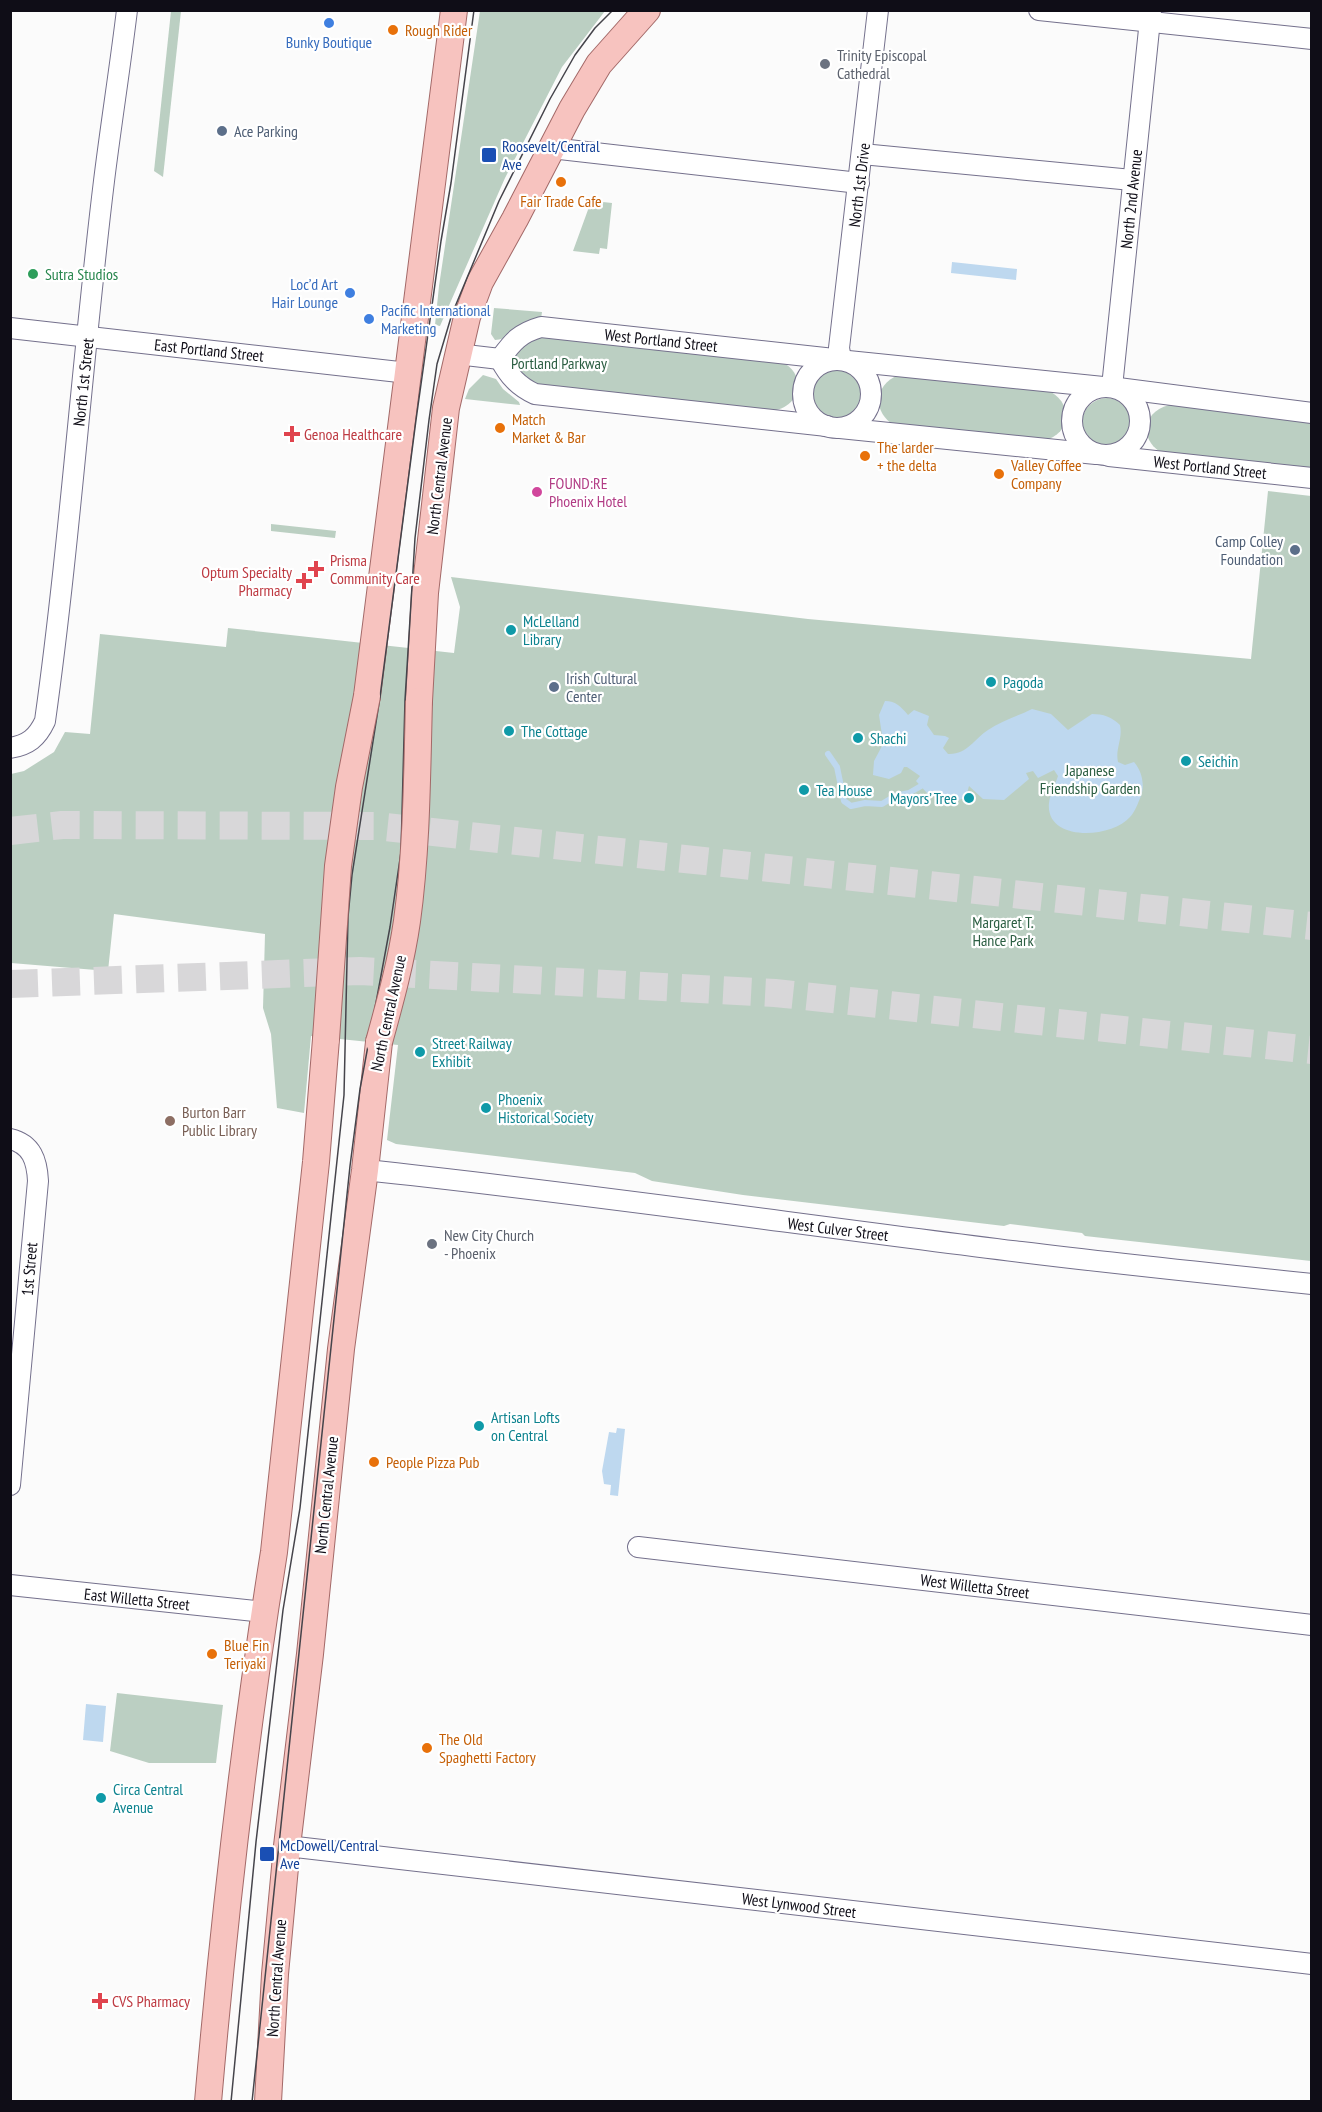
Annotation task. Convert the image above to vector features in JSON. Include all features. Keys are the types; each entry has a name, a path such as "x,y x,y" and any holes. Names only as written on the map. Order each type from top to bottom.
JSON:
{"main road":[{"path":"208,2102 232,1860 264,1612 274,1552 316,1162 338,866 349,787 367,696 386,528 454,10"},
{"name":"North Central Avenue","path":"268,2102 273,1992 287,1846 341,1349 365,1170 379,1042 399,969 414,857 425,592 446,408 457,354 480,282 551,148 599,64 647,10"}],"street":[{"name":"North 1st Street","path":"18,747 35,738 45,721 104,182 127,10"},
{"name":"North 1st Drive","path":"841,360 839,348 878,10"},
{"path":"1038,10 1150,16 1311,39"},
{"name":"North 2nd Avenue","path":"1111,387 1150,16"},
{"path":"551,148 859,183"},
{"path":"862,154 1132,180"},
{"name":"West Portland Street","path":"1311,413 1111,387 541,327 525,332 510,345 501,359 517,384 535,394 1311,478"},
{"name":"East Portland Street","path":"10,328 408,373"},
{"path":"457,354 501,359"},
{"path":"841,360 858,366 866,375 871,386 872,397 869,409 861,418 852,425 834,427 816,421 808,412 803,390 806,378 813,369 823,362 841,360"},
{"path":"1103,455 1085,449 1077,440 1072,429 1072,417 1075,406 1082,396 1092,390 1111,387"},
{"name":"West Portland Street","path":"1103,455 1121,452 1131,446 1141,425 1136,402 1127,394 1111,387"},
{"name":"1st Street","path":"10,1139 19,1141 35,1157 38,1181 10,1485"},
{"name":"West Culver Street","path":"365,1170 569,1192 1054,1256 1311,1284"},
{"name":"West Willetta Street","path":"638,1547 1311,1625"},
{"name":"East Willetta Street","path":"10,1585 264,1612"},
{"name":"West Lynwood Street","path":"287,1846 1311,1964"}],"green space":[{"path":"171,11 181,11 163,177 154,171"},
{"path":"480,11 605,11 562,67 505,178 440,326 435,325 439,286"},
{"path":"603,202 612,203 607,249 600,248 599,254 573,251 589,207 602,208"},
{"name":"Portland Parkway","path":"494,308 542,312 541,319 527,324 506,337 495,340 491,334"},
{"name":"Portland Parkway","path":"536,334 782,362 796,375 797,391 788,404 770,411 535,386 515,370 514,363 518,349"},
{"path":"838,368 847,370 858,379 863,393 861,402 852,413 838,418 829,416 818,407 813,393 815,384 824,373"},
{"name":"Portland Parkway","path":"483,375 496,379 520,405 465,399 469,389"},
{"path":"899,375 1047,390 1062,402 1066,417 1064,425 1060,432 1043,441 894,425 882,413 879,398 885,385"},
{"path":"1107,398 1116,400 1127,409 1132,423 1130,432 1121,443 1107,448 1098,446 1087,437 1082,423 1084,414 1093,403"},
{"path":"1169,405 1311,420 1311,471 1164,454 1150,442 1147,428 1153,414"},
{"name":"Margaret T. Hance Park","path":"1268,491 1311,496 1311,1261 1085,1236 1082,1233 1010,1224 1004,1226 743,1195 652,1181 635,1173 396,1144 387,1140 398,1045 311,1036 304,1113 277,1108 271,1034 263,1008 265,934 114,914 108,971 11,963 11,774 24,771 54,752 65,732 90,734 100,634 226,647 228,628 454,653 460,607 451,577 808,619 1251,659"},
{"path":"271,524 336,531 335,538 271,531"},
{"path":"117,1693 223,1705 216,1763 149,1763 110,1751"}],"water":[{"path":"952,262 1017,269 1016,280 951,273"},
{"path":"885,701 895,703 908,715 914,710 929,716 927,725 934,735 949,738 943,748 948,754 960,752 993,727 1032,709 1051,714 1068,730 1092,714 1107,716 1120,725 1118,762 1125,765 1134,762 1141,774 1143,783 1141,796 1132,815 1121,824 1095,833 1068,830 1057,825 1051,816 1049,803 1058,776 1054,770 1038,778 1033,771 1026,773 1029,779 1004,800 983,799 969,786 966,797 947,805 940,797 927,793 916,781 920,776 907,767 889,779 873,775 874,761 882,746 879,715"},
{"path":"617,1428 625,1429 618,1496 610,1495 611,1485 604,1484 602,1471 609,1432 616,1433"},
{"path":"86,1704 106,1706 103,1742 83,1740"}],"waterway":[{"path":"828,754 837,767 844,801 851,806 865,803 882,804 895,796 909,793 921,786"}],"tunnel":[{"path":"10,831 62,825 376,826 1312,926"},
{"path":"10,984 360,971 775,993 1312,1050"}],"tram line":[{"path":"231,2102 256,1842 283,1610 300,1508 344,1095 348,917 352,875 380,697 416,420 474,10"},
{"path":"252,2102 350,1166 360,1089 390,927 401,852 405,700 415,538 437,364 452,314 499,201 550,99 575,55 595,28 613,10"}],"place":[{"name":"Bunky Boutique","path":"329,23"},
{"name":"Rough Rider","path":"393,30"},
{"name":"Trinity Episcopal Cathedral","path":"825,64"},
{"name":"Ace Parking","path":"222,131"},
{"name":"Roosevelt/Central Ave","path":"489,155"},
{"name":"Fair Trade Cafe","path":"561,182"},
{"name":"Sutra Studios","path":"33,274"},
{"name":"Loc’d Art Hair Lounge","path":"350,293"},
{"name":"Pacific International Marketing","path":"369,319"},
{"name":"Match Market & Bar","path":"500,428"},
{"name":"Genoa Healthcare","path":"292,434"},
{"name":"The larder + the delta","path":"865,456"},
{"name":"Valley Coffee Company","path":"999,474"},
{"name":"FOUND:RE Phoenix Hotel","path":"537,492"},
{"name":"Camp Colley Foundation","path":"1295,550"},
{"name":"Prisma Community Care","path":"316,569"},
{"name":"Optum Specialty Pharmacy","path":"304,581"},
{"name":"McLelland Library","path":"511,630"},
{"name":"Pagoda","path":"991,682"},
{"name":"Irish Cultural Center","path":"554,687"},
{"name":"The Cottage","path":"509,731"},
{"name":"Shachi","path":"858,738"},
{"name":"Seichin","path":"1186,761"},
{"name":"Tea House","path":"804,790"},
{"name":"Mayors’ Tree","path":"969,798"},
{"name":"Street Railway Exhibit","path":"420,1052"},
{"name":"Phoenix Historical Society","path":"486,1108"},
{"name":"Burton Barr Public Library","path":"170,1121"},
{"name":"New City Church - Phoenix","path":"432,1244"},
{"name":"Artisan Lofts on Central","path":"479,1426"},
{"name":"People Pizza Pub","path":"374,1462"},
{"name":"Blue Fin Teriyaki","path":"212,1654"},
{"name":"The Old Spaghetti Factory","path":"427,1748"},
{"name":"Circa Central Avenue","path":"101,1798"},
{"name":"McDowell/Central Ave","path":"267,1854"},
{"name":"CVS Pharmacy","path":"100,2001"}],"park label":[{"name":"Japanese Friendship Garden","path":"1090,779"}]}
